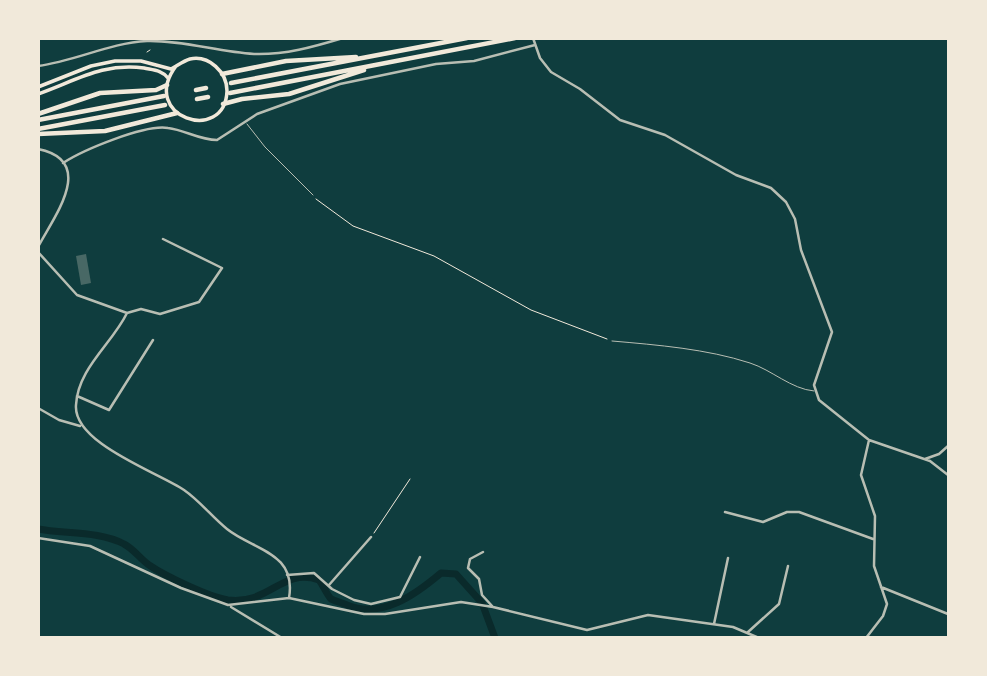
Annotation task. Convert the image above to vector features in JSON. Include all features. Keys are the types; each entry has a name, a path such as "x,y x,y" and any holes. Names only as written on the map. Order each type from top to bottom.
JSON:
{"highway":[{"path":"231,83 467,38"},
{"path":"230,93 515,38"},
{"path":"222,74 234,74 286,61 366,57"},
{"path":"223,104 289,94 379,64"},
{"path":"38,114 100,93 156,90 168,82"},
{"path":"196,90 206,88"},
{"path":"38,120 164,96"},
{"path":"197,99 208,97"},
{"path":"38,132 165,105"},
{"path":"38,132 105,131 177,113"}],"main road":[{"path":"38,87 107,62 130,60 170,69 190,59 200,59 215,65 222,74 227,90 223,104 216,114 204,121 187,119 177,113 168,99 165,74 156,70 114,67 92,72 38,94"},
{"path":"168,82 176,66"}],"street":[{"path":"119,38 120,44"},
{"path":"38,66 120,44 169,42 263,54 309,48 343,38"},
{"path":"533,38 551,72 580,89 620,120 665,135 736,175 771,188 786,202 795,219 802,250 832,332 814,391 821,403 869,440 925,459 948,475"},
{"path":"63,163 85,151 153,128 170,128 213,140 224,137 245,122 351,81 436,64 474,61 535,45"},
{"path":"38,149 52,153 63,163 69,179 68,193 38,249 76,295 127,313 141,309 160,314 200,302 222,268 163,239"},
{"path":"80,426 75,408 77,396 92,363 127,313"},
{"path":"77,396 109,410 153,340"},
{"path":"38,408 59,420 80,426 133,463 187,493 228,530 270,552 288,578 289,598"},
{"path":"866,638 886,610 874,566 874,516 862,475 869,440"},
{"path":"925,459 939,454 948,446"},
{"path":"724,512 764,522 787,512 799,512 875,539"},
{"path":"329,586 371,537"},
{"path":"38,538 90,546 189,592 228,605 282,638"},
{"path":"483,552 470,559 468,568 479,579 482,595 493,607"},
{"path":"288,578 314,573 344,596 371,604 392,601 400,597 420,557"},
{"path":"713,624 728,558"},
{"path":"748,632 779,604 788,566"},
{"path":"881,587 948,614"},
{"path":"228,605 289,598 364,614 385,614 447,603 477,603 587,631 641,616 713,624 748,632 759,638"}],"lane":[{"path":"245,122 265,147 313,195"},
{"path":"612,341 726,356 756,365 798,387 814,391"}],"path":[{"path":"313,195 353,226 434,256 531,310 612,341"},
{"path":"371,537 410,479"}],"building":[{"path":"86,254 91,283 81,285 76,256"}],"waterway":[{"path":"38,529 115,540 128,546 146,563 165,575 199,591 228,600 255,597 295,578 306,577 319,580 331,599 360,609 373,609 397,603 441,573 456,574 482,603 495,638"}]}
